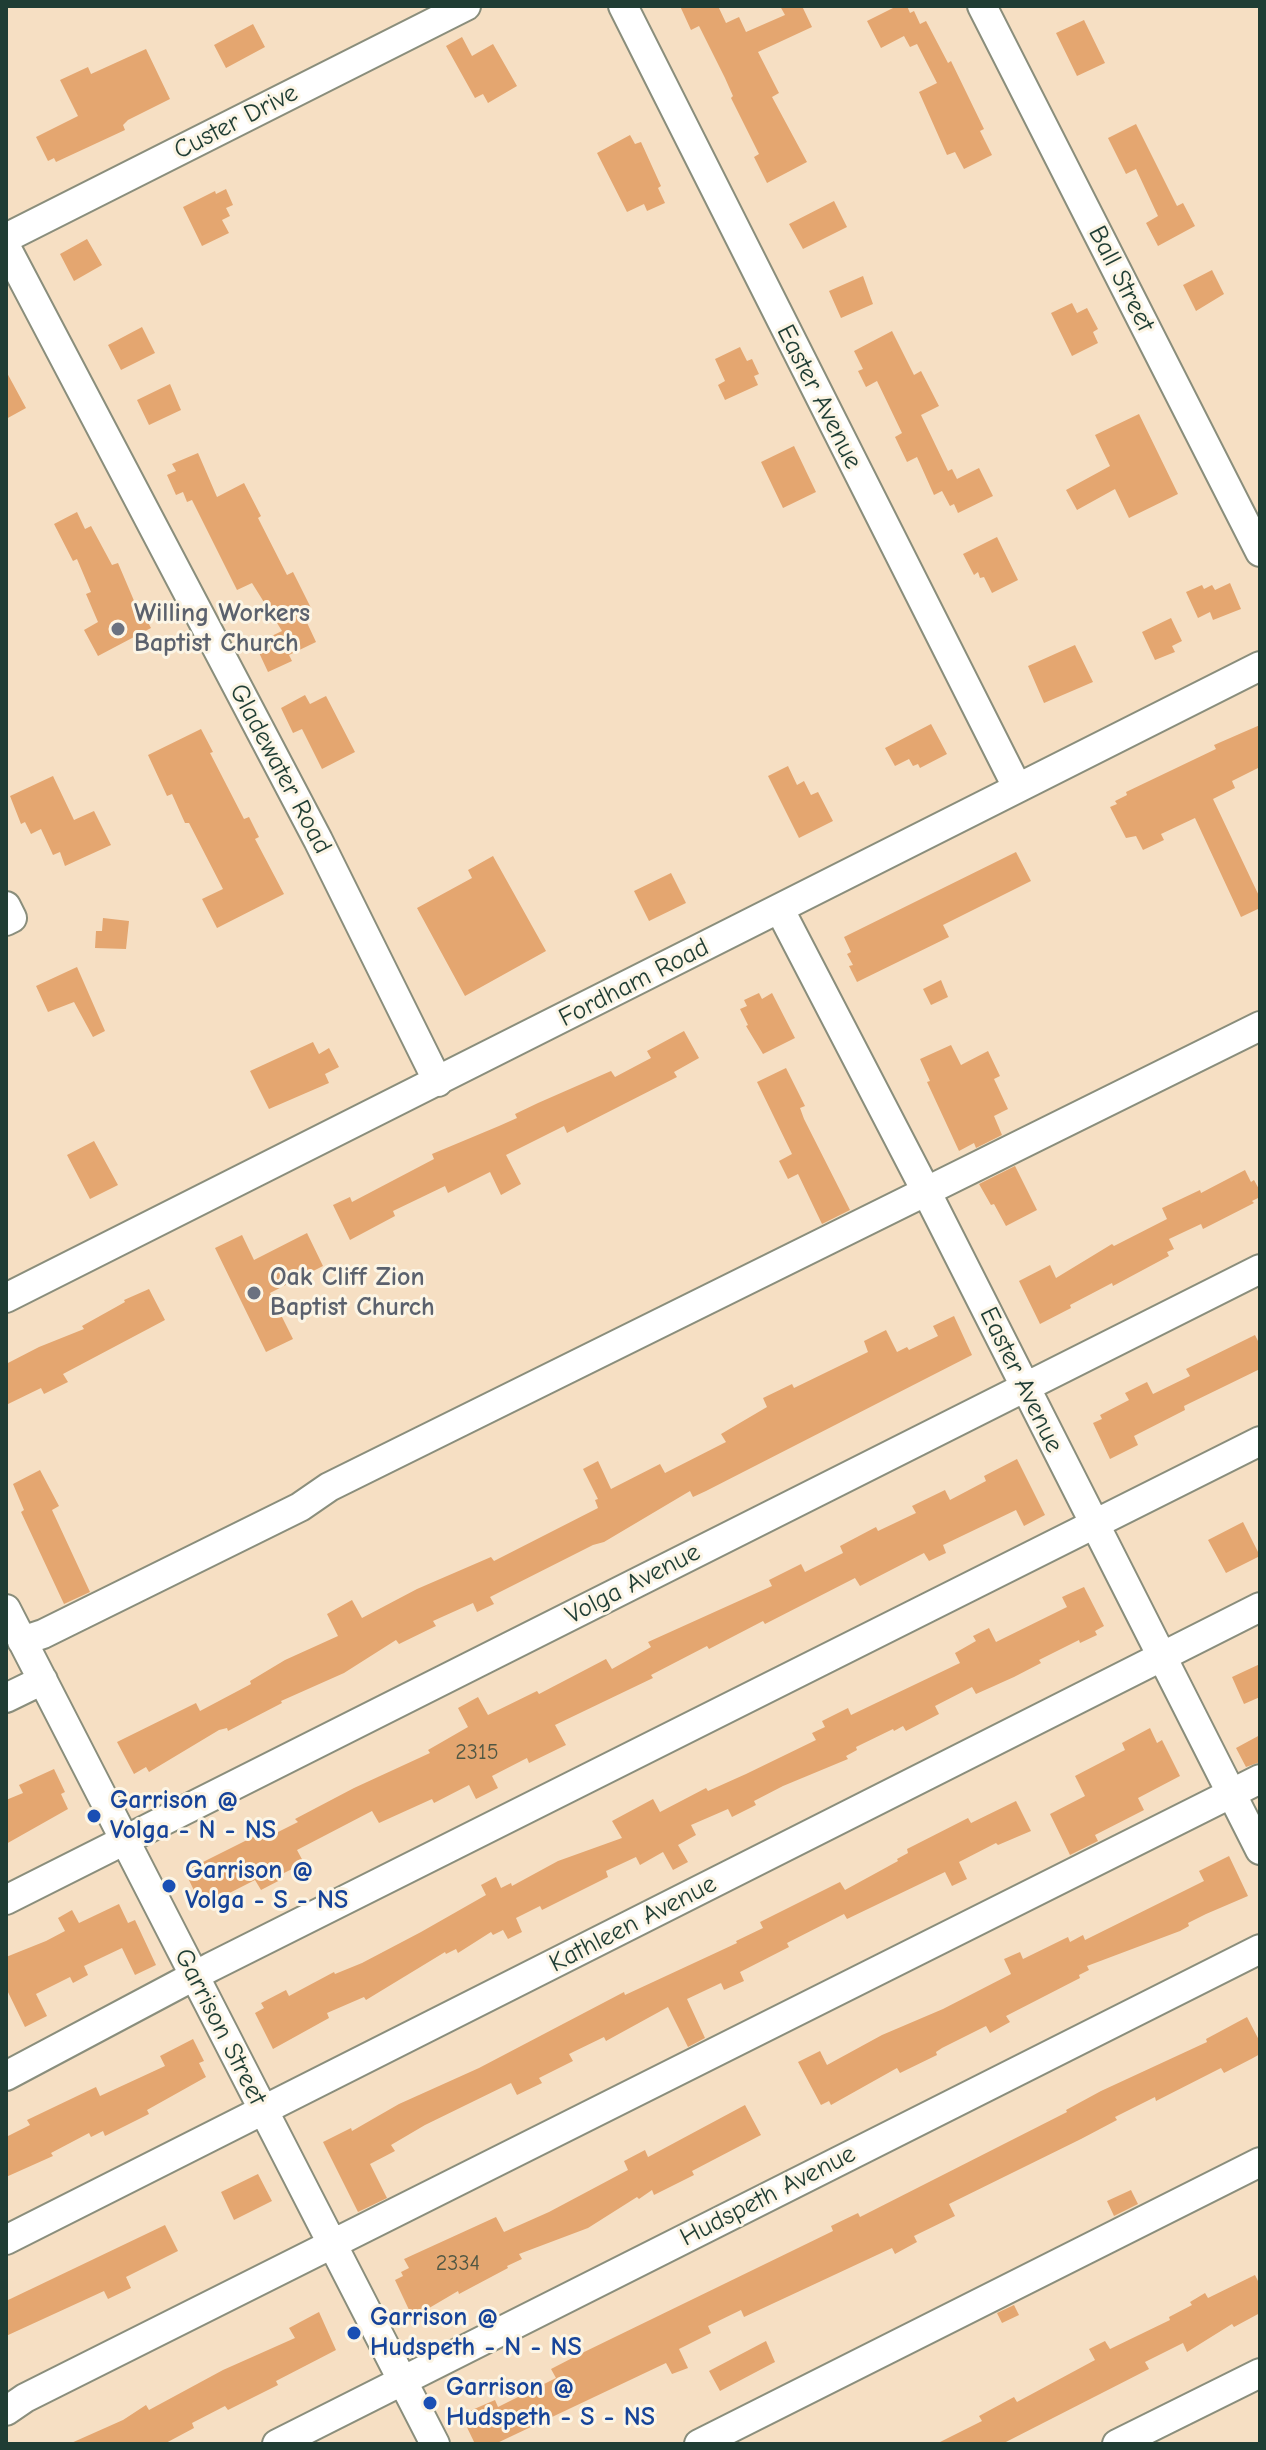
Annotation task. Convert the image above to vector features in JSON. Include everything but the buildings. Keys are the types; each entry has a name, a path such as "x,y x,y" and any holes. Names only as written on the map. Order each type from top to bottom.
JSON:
{"street":[{"name":"Custer Drive","path":"6,238 466,6"},
{"name":"Easter Avenue","path":"623,6 1017,787"},
{"name":"Ball Street","path":"982,6 1260,552"},
{"name":"Gladewater Road","path":"6,247 318,840 438,1082"},
{"name":"Fordham Road","path":"6,1298 1260,666"},
{"name":"Easter Avenue","path":"780,910 1260,1850"},
{"path":"22,1641 43,1634 300,1507 329,1487 1260,1026"},
{"name":"Volga Avenue","path":"6,1900 1260,1269"},
{"path":"6,2076 195,1976 1260,1441"},
{"name":"Kathleen Avenue","path":"6,2240 1260,1607"},
{"name":"Garrison Street","path":"6,1609 435,2444"},
{"path":"6,1698 43,1680"},
{"path":"6,2411 25,2398 1260,1779"},
{"name":"Hudspeth Avenue","path":"277,2444 1260,1949"},
{"path":"699,2444 1260,2162"},
{"path":"1117,2444 1260,2373"}],"place":[{"name":"Willing Workers Baptist Church","path":"118,629"},
{"name":"Oak Cliff Zion Baptist Church","path":"254,1293"},
{"name":"Garrison @ Volga - N - NS","path":"94,1816"},
{"name":"Garrison @ Volga - S - NS","path":"169,1886"},
{"name":"Garrison @ Hudspeth - N - NS","path":"354,2333"},
{"name":"Garrison @ Hudspeth - S - NS","path":"430,2403"}]}
